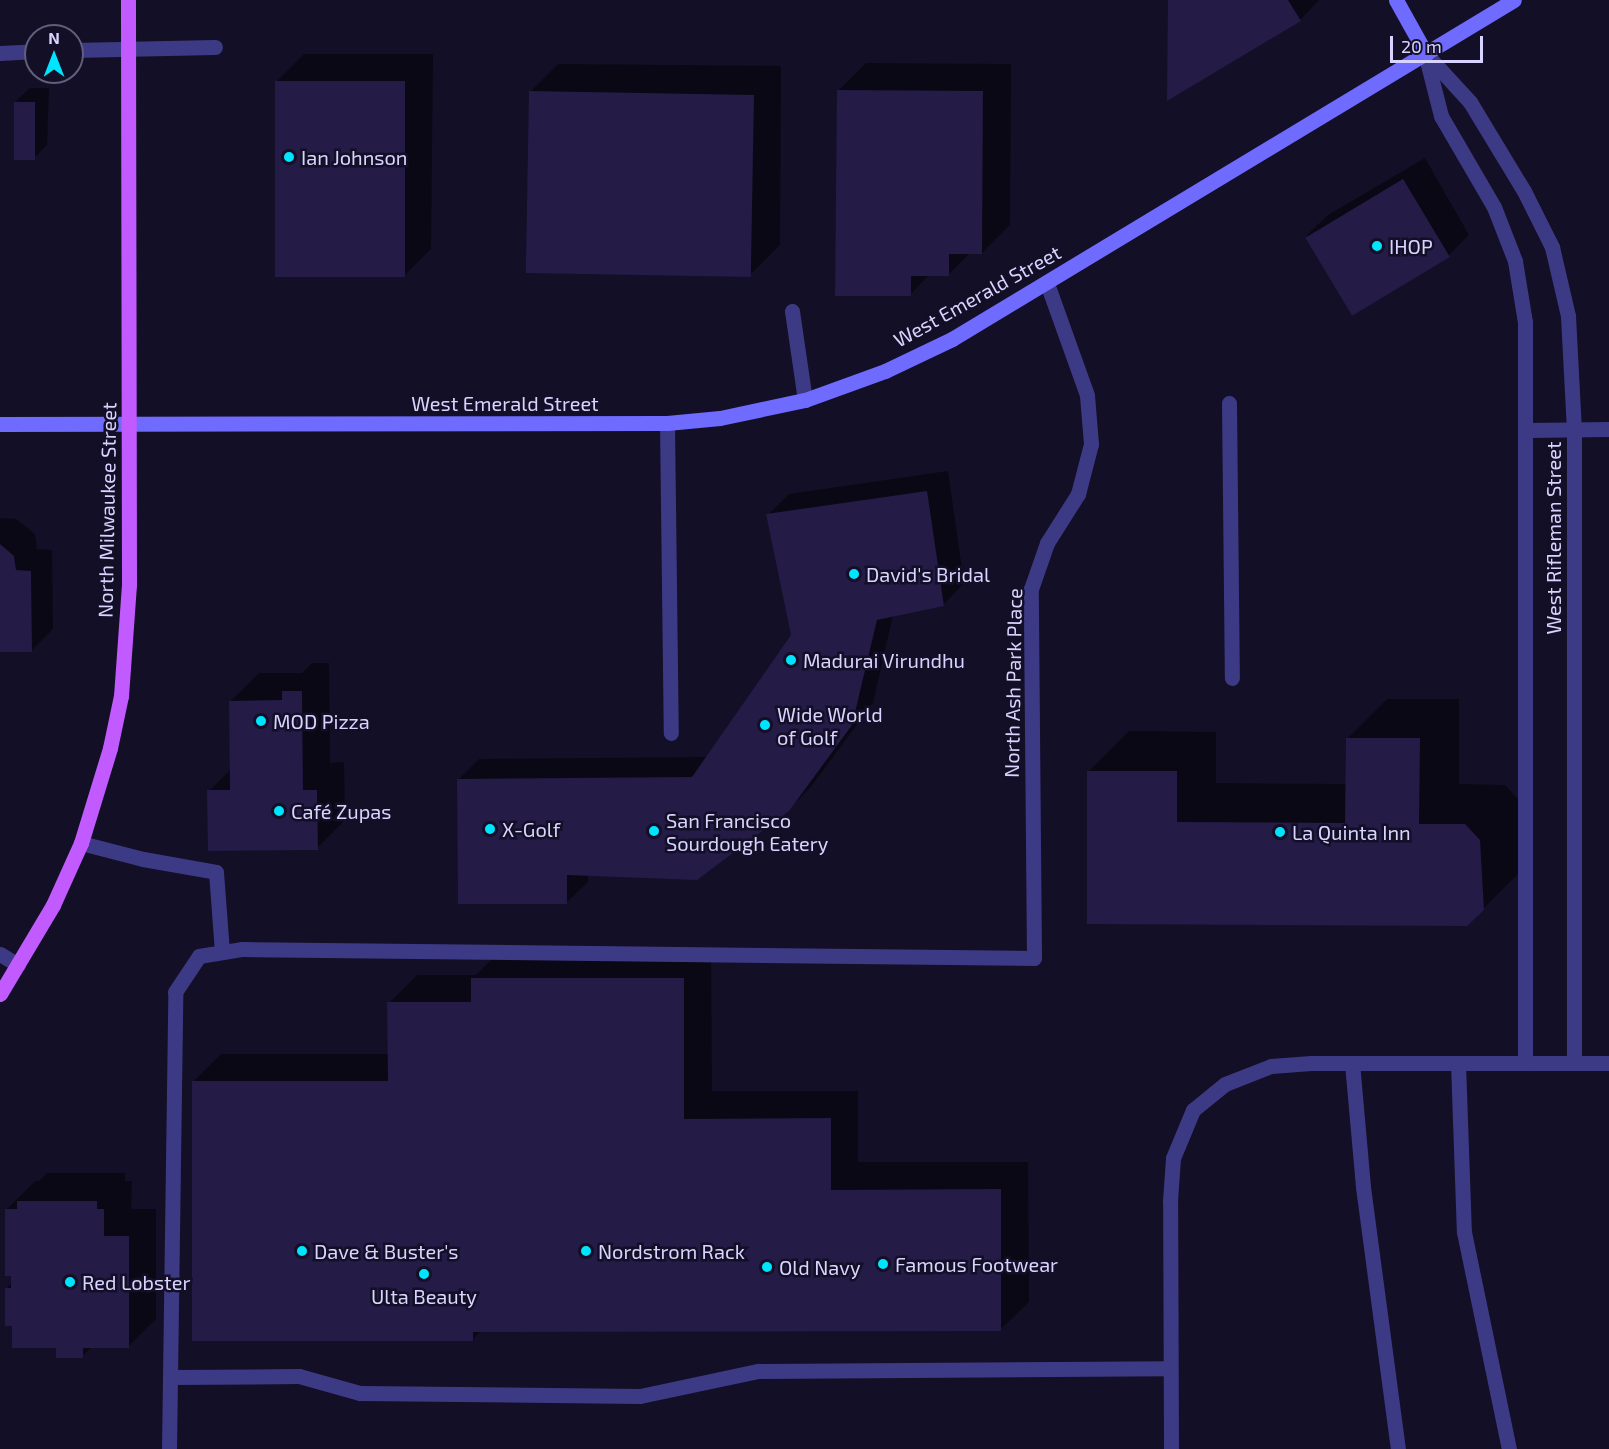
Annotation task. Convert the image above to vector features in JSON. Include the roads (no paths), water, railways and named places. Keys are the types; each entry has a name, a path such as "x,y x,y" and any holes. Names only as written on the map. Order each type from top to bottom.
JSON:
{"main road":[{"name":"North Milwaukee Street","path":"0,994 53,905 81,843 111,748 124,668 129,585 128,0"},
{"name":"West Rifleman Street","path":"1396,0 1425,54"},
{"name":"West Emerald Street","path":"0,424 667,423 720,418 805,400 885,370 933,348 1047,283 1514,0"}],"street":[{"path":"84,49 215,47"},
{"path":"0,53 24,52"},
{"name":"West Rifleman Street","path":"1425,54 1470,102 1524,191 1552,247 1568,316 1574,429 1574,1063"},
{"name":"West Rifleman Street","path":"1425,54 1441,116 1494,207 1515,261 1525,322 1527,430 1525,1063"},
{"name":"North Ash Park Place","path":"222,952 242,949 1034,958 1031,589 1047,543 1078,494 1091,444 1087,395 1047,283"},
{"path":"792,311 805,400"},
{"path":"1229,403 1233,678"},
{"path":"667,423 672,733"},
{"path":"1527,430 1609,429"},
{"path":"81,843 143,859 216,872 222,952 199,956 175,992 169,1449"},
{"path":"0,954 18,965"},
{"path":"1171,1449 1170,1201 1173,1158 1193,1110 1225,1084 1271,1066 1352,1063 1609,1063"},
{"path":"1352,1063 1363,1187 1398,1449"},
{"path":"1458,1063 1464,1232 1509,1449"},
{"path":"170,1377 299,1376 360,1393 640,1396 758,1371 1169,1368"}],"place":[{"name":"Ian Johnson","path":"289,157"},
{"name":"IHOP","path":"1377,246"},
{"name":"David's Bridal","path":"854,574"},
{"name":"Madurai Virundhu","path":"791,660"},
{"name":"MOD Pizza","path":"261,721"},
{"name":"Wide World of Golf","path":"765,725"},
{"name":"Café Zupas","path":"279,811"},
{"name":"X-Golf","path":"490,829"},
{"name":"San Francisco Sourdough Eatery","path":"654,831"},
{"name":"La Quinta Inn","path":"1280,832"},
{"name":"Dave & Buster's","path":"302,1251"},
{"name":"Nordstrom Rack","path":"586,1251"},
{"name":"Famous Footwear","path":"883,1264"},
{"name":"Old Navy","path":"767,1267"},
{"name":"Ulta Beauty","path":"424,1274"},
{"name":"Red Lobster","path":"70,1282"}]}
